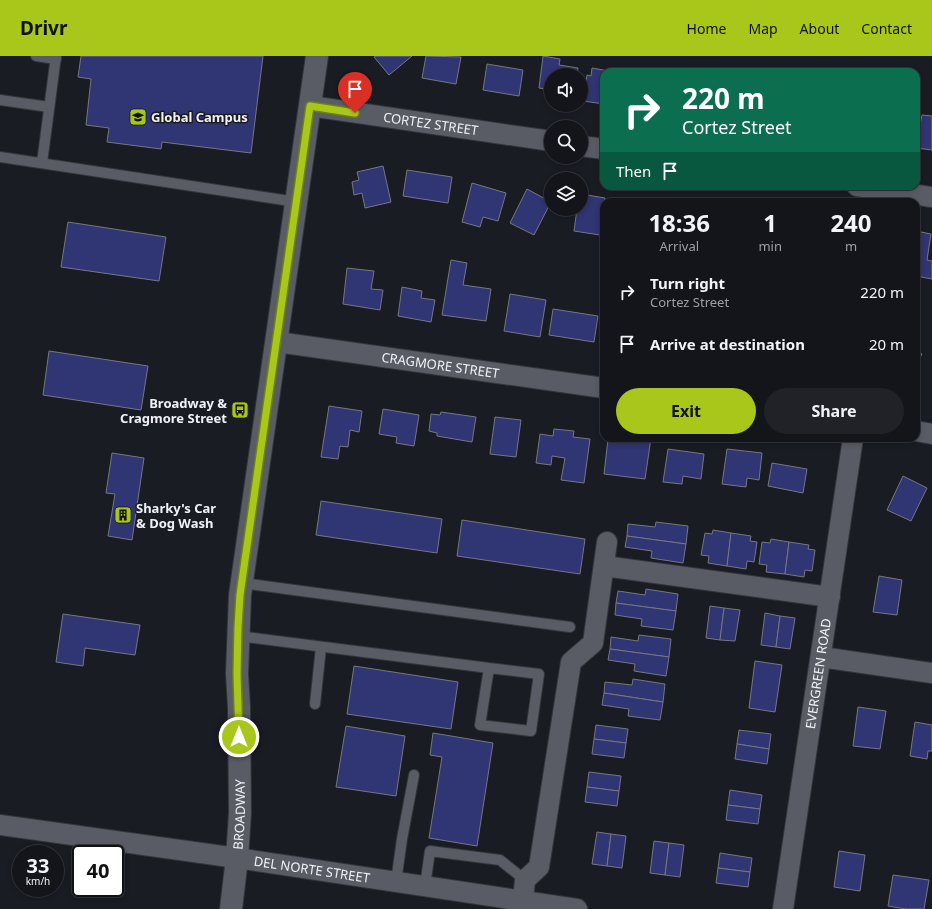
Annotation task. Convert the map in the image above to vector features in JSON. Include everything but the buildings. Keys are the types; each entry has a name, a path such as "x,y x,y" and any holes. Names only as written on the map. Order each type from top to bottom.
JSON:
{"street":[{"name":"BROADWAY","path":"231,909 237,858 240,813 239,707 237,674 242,583 317,56"},
{"name":"CORTEZ STREET","path":"310,106 544,140"},
{"path":"588,147 600,148"},
{"path":"884,190 932,197"},
{"name":"CRAGMORE STREET","path":"277,342 600,387"},
{"path":"920,432 932,434"},
{"name":"EVERGREEN ROAD","path":"783,909 852,442"},
{"path":"522,905 525,880 539,866 571,662 593,643 608,542"},
{"path":"604,566 830,597"},
{"path":"821,657 932,673"},
{"name":"DEL NORTE STREET","path":"0,825 425,886 522,905 577,909"}],"lane":[{"path":"36,56 56,58 42,163"},
{"path":"0,100 49,107"},
{"path":"0,157 137,179 297,202"},
{"path":"242,583 570,627"},
{"path":"238,636 539,674 531,731 480,725 489,668"},
{"path":"315,704 321,647"},
{"path":"396,882 402,839 414,775"},
{"path":"425,886 430,851 500,860 525,880"}],"place":[{"name":"Global Campus","path":"138,117"},
{"name":"Broadway & Cragmore Street","path":"240,410"},
{"name":"Sharky's Car & Dog Wash","path":"123,515"}],"route":[{"path":"239,737 237,674 240,595 310,106 355,113"}]}
